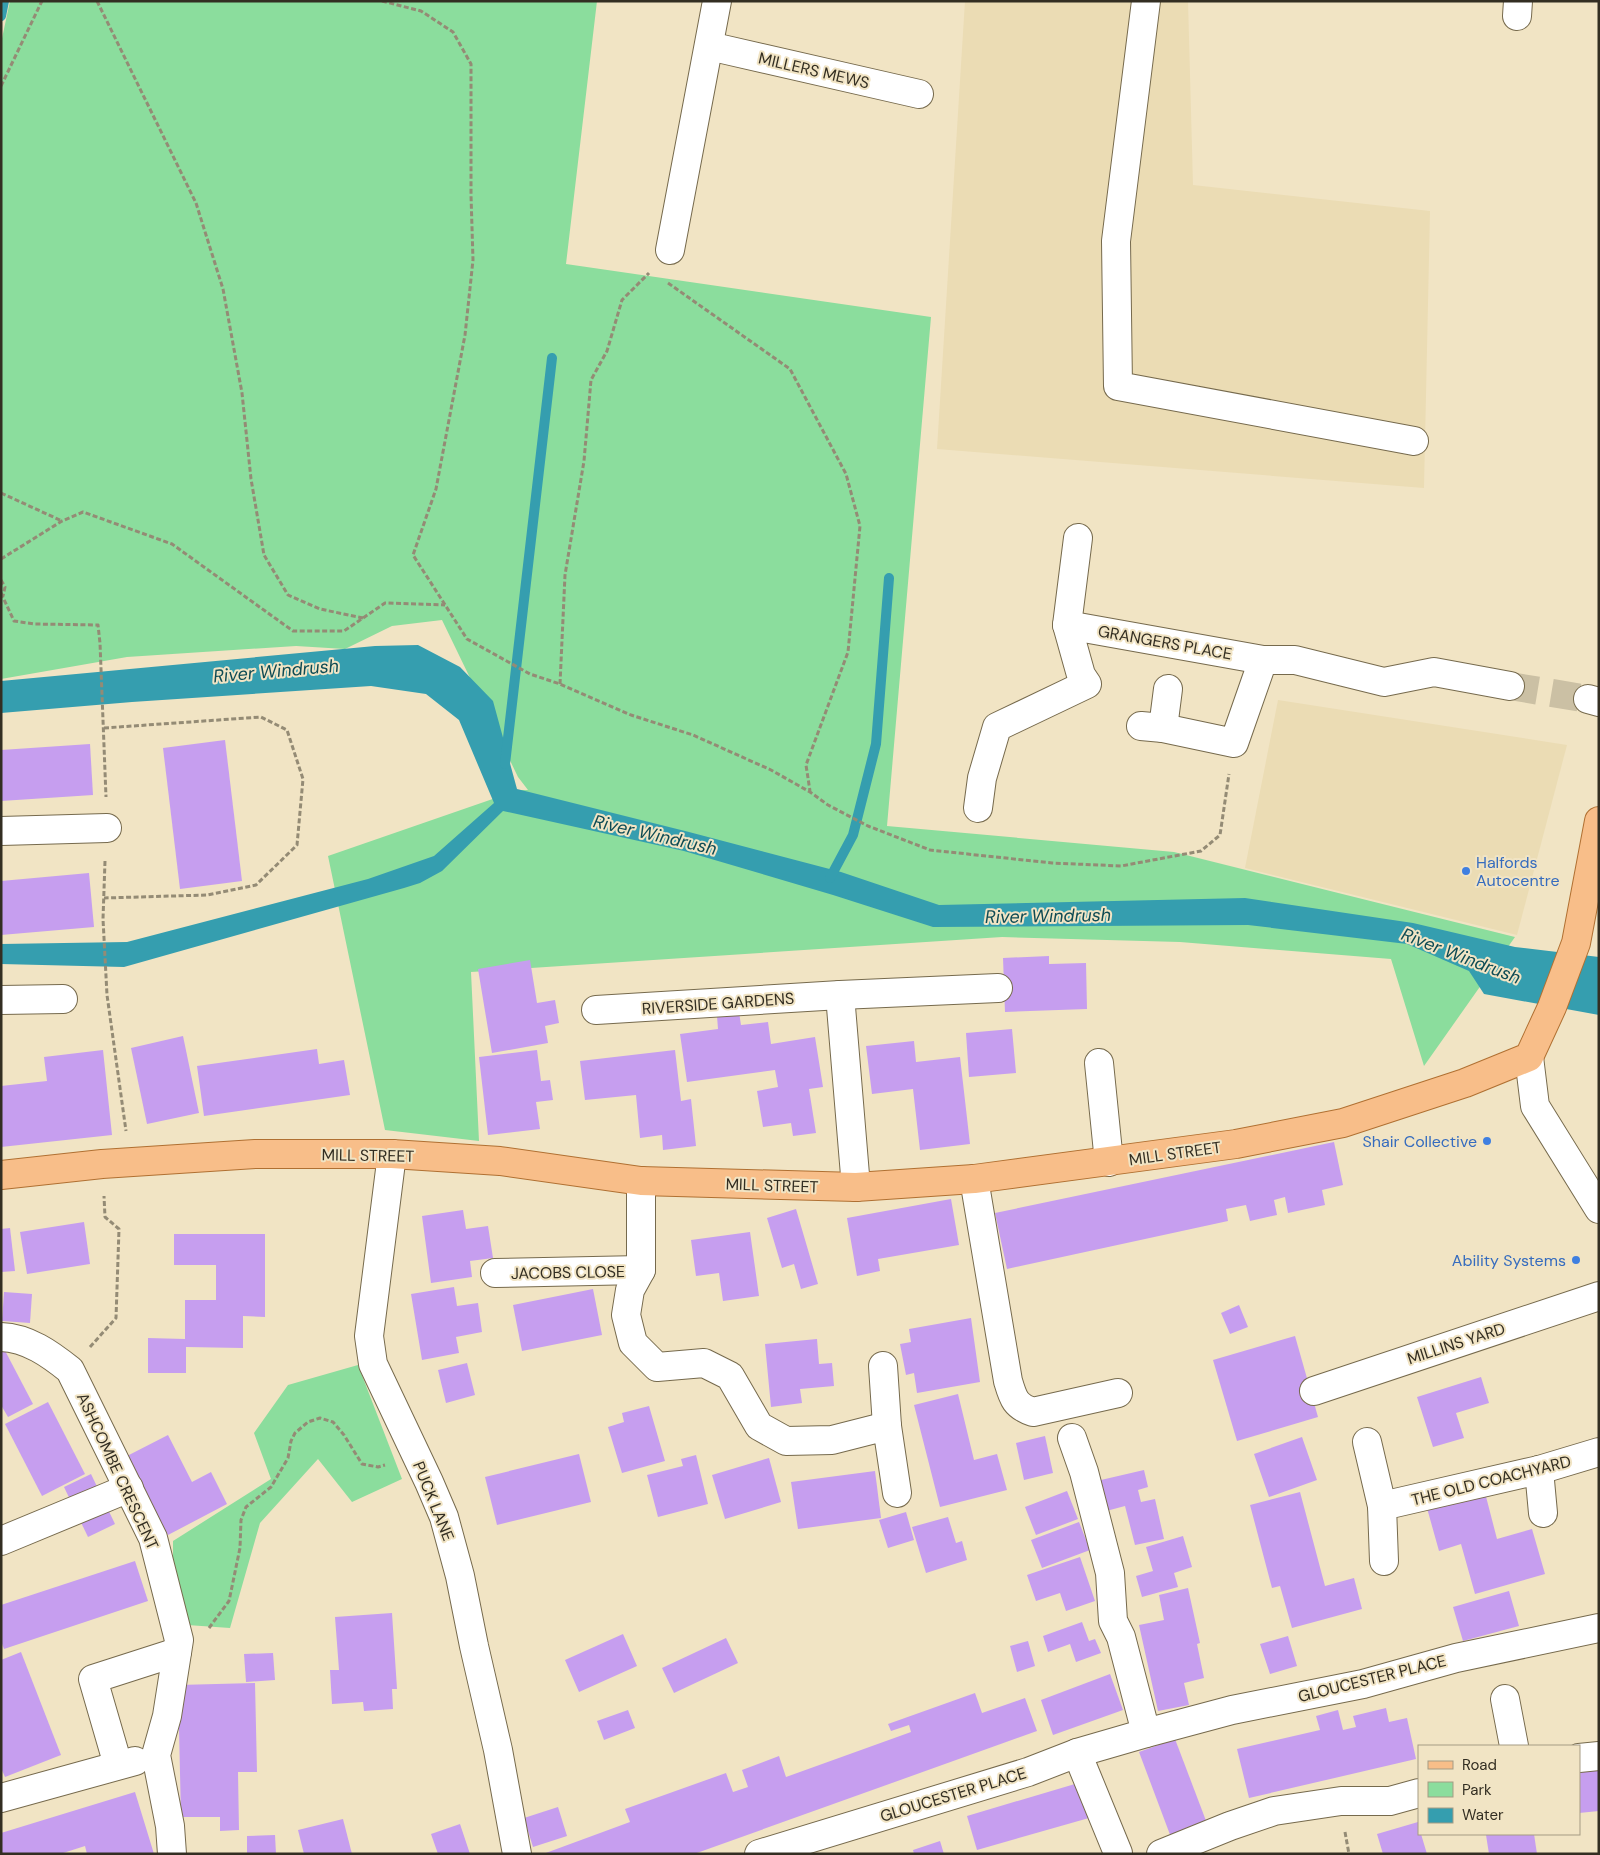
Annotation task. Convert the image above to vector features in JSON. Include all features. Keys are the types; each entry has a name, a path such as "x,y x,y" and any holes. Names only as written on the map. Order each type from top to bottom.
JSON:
{"main road":[{"path":"1529,1058 1552,1007 1576,943 1599,821"},
{"name":"MILL STREET","path":"1,1175 112,1164 255,1154 392,1154 500,1161 641,1181 856,1187 974,1179 1236,1144 1343,1123 1465,1083 1529,1058"}],"street":[{"path":"670,250 717,1"},
{"path":"1146,1 1116,240 1118,386 1414,441"},
{"name":"MILLERS MEWS","path":"709,46 919,94"},
{"path":"978,808 982,778 997,727 1087,684 1081,675 1067,625 1078,538"},
{"name":"GRANGERS PLACE","path":"1067,625 1263,660 1295,660 1384,682 1434,672 1510,686"},
{"path":"1168,690 1152,727 1234,743 1263,660"},
{"path":"1,831 107,828"},
{"name":"RIVERSIDE GARDENS","path":"596,1010 840,995 998,988"},
{"path":"840,995 856,1187"},
{"path":"1,1000 63,999"},
{"path":"1529,1058 1536,1106 1599,1209"},
{"path":"1099,1063 1109,1162"},
{"name":"PUCK LANE","path":"392,1154 368,1336 372,1364 444,1516 460,1576 498,1750 517,1854"},
{"path":"974,1179 1012,1398 1022,1408 1033,1412 1118,1393"},
{"name":"JACOBS CLOSE","path":"641,1181 641,1270 630,1290 626,1315 633,1344 657,1367 704,1364 730,1376 759,1426 786,1441 832,1440 888,1426"},
{"name":"JACOBS CLOSE","path":"495,1273 641,1270"},
{"name":"MILLINS YARD","path":"1314,1391 1599,1296"},
{"name":"ASHCOMBE CRESCENT","path":"1,1336 12,1337 47,1352 70,1370 153,1538 178,1646 167,1716 156,1755"},
{"path":"883,1366 888,1426 897,1493"},
{"path":"1072,1438 1084,1472 1110,1573 1114,1622 1121,1637 1146,1733"},
{"path":"1367,1442 1382,1506 1384,1562"},
{"name":"THE OLD COACHYARD","path":"1382,1506 1539,1470 1599,1452"},
{"path":"1539,1470 1543,1513"},
{"path":"1,1541 129,1488"},
{"name":"GLOUCESTER PLACE","path":"759,1854 1028,1772 1077,1753 1146,1733 1232,1710 1362,1684 1456,1658 1599,1628"},
{"path":"118,1765 92,1680 178,1646"},
{"path":"1505,1699 1514,1745"},
{"path":"1077,1753 1117,1854 1125,1854"},
{"path":"1,1798 156,1755 170,1826 172,1854"},
{"path":"1580,1758 1599,1756"},
{"path":"1162,1854 1230,1826 1274,1811 1341,1801 1390,1801 1418,1793"}],"path":[{"path":"1,86 42,1"},
{"path":"97,1 196,203 222,289 242,393 251,479 264,555 288,595 320,609 363,618"},
{"path":"382,1 421,12 453,32 471,64 470,195 473,260 465,335 436,489 413,555 467,639 530,674 560,684 631,715 693,735 771,770 810,792 828,806 868,826 930,850 1052,863 1121,866 1201,851 1220,835 1234,743"},
{"path":"560,684 565,576 584,461 591,380 607,351 622,300 652,270 655,274"},
{"path":"663,280 790,369 846,474 860,526 848,652 806,765 810,792"},
{"path":"1,494 62,521"},
{"path":"1,559 62,521 83,512 172,544 293,631 344,631 385,603 446,605"},
{"path":"1,580 5,587 2,595 14,621 35,624 98,625 104,728 261,717 287,730 302,779 297,845 256,885 207,895 104,898"},
{"path":"70,1370 116,1318 119,1229 105,1217 112,1164 126,1136 107,995 105,938"},
{"path":"178,1646 208,1630 229,1601 240,1548 241,1520 246,1507 271,1487 288,1458 291,1441 295,1433 308,1422 320,1418 333,1422 344,1434 362,1464 378,1467 393,1463 414,1451"}],"shaded area":[{"path":"965,1 1188,1 1193,185 1430,211 1424,488 937,449"},
{"path":"1278,700 1567,745 1517,935 1245,868"}],"green space":[{"path":"10,1 597,1 566,264 931,317 887,826 1174,852 1515,937 1424,1066 1391,959 1180,942 1002,937 471,972 479,1141 385,1130 328,856 519,790 528,790 518,777 442,620 392,626 345,649 296,646 127,657 1,679 1,43"},
{"path":"358,1365 402,1479 352,1502 318,1459 260,1523 230,1628 173,1624 160,1563 173,1556 173,1541 271,1479 254,1433 288,1385"}],"water":[{"name":"River Windrush","path":"418,645 460,667 493,701 517,789 841,872 939,905 1245,898 1413,923 1515,947 1599,957 1599,1015 1484,994 1469,971 1407,944 1248,925 933,927 684,851 503,811 442,871 420,883 404,888 124,967 1,964 1,944 127,942 368,879 434,856 494,803 459,720 426,694 371,686 1,713 1,681 375,646"}],"building":[{"path":"225,740 242,881 180,889 163,748"},
{"path":"90,744 93,795 1,801 1,750"},
{"path":"89,873 94,927 1,935 1,881"},
{"path":"1049,956 1049,964 1086,963 1087,1009 1005,1012 1003,958"},
{"path":"530,960 537,1003 555,1000 559,1023 545,1026 548,1043 492,1053 478,969"},
{"path":"739,1012 741,1025 768,1022 771,1044 815,1037 823,1087 809,1089 816,1133 793,1136 791,1123 763,1127 757,1091 778,1087 775,1070 687,1082 680,1034 718,1029 717,1016"},
{"path":"1012,1029 1016,1073 969,1077 966,1033"},
{"path":"183,1036 199,1113 147,1124 131,1048"},
{"path":"914,1041 916,1062 960,1057 970,1144 920,1150 913,1089 872,1094 866,1046"},
{"path":"317,1049 319,1064 344,1060 350,1095 204,1116 197,1066"},
{"path":"103,1050 112,1135 1,1147 1,1086 47,1081 44,1057"},
{"path":"537,1050 541,1081 550,1080 553,1100 536,1102 540,1129 488,1135 479,1057"},
{"path":"675,1050 681,1101 691,1099 696,1146 663,1150 662,1135 640,1138 636,1095 585,1100 580,1061"},
{"path":"1334,1142 1343,1185 1322,1190 1325,1205 1288,1213 1285,1197 1274,1200 1277,1215 1250,1221 1246,1205 1226,1209 1228,1221 1007,1269 995,1213"},
{"path":"951,1199 959,1245 878,1259 880,1271 857,1276 847,1218"},
{"path":"796,1209 818,1284 801,1289 794,1264 782,1268 767,1218"},
{"path":"463,1210 466,1229 488,1226 493,1258 470,1261 472,1277 431,1283 422,1216"},
{"path":"84,1222 90,1264 27,1274 20,1232"},
{"path":"10,1228 15,1271 1,1272 1,1229"},
{"path":"750,1232 759,1296 723,1301 719,1273 696,1276 691,1240"},
{"path":"174,1234 265,1234 265,1317 243,1316 243,1348 186,1347 186,1373 148,1373 148,1338 185,1339 185,1300 216,1300 216,1265 174,1265"},
{"path":"454,1287 457,1306 478,1303 482,1332 456,1337 459,1353 422,1360 411,1294"},
{"path":"593,1289 602,1335 522,1351 513,1305"},
{"path":"4,1292 32,1294 30,1323 2,1321"},
{"path":"1239,1305 1248,1327 1230,1334 1221,1313"},
{"path":"971,1318 980,1382 917,1393 914,1373 906,1375 900,1344 911,1342 909,1329"},
{"path":"1295,1336 1318,1417 1237,1441 1213,1360"},
{"path":"817,1339 819,1364 832,1363 834,1386 800,1389 802,1403 771,1407 765,1344"},
{"path":"1,1343 33,1404 8,1417 1,1405"},
{"path":"467,1363 475,1395 446,1403 438,1370"},
{"path":"1481,1377 1489,1403 1456,1413 1464,1438 1433,1447 1417,1397"},
{"path":"958,1394 974,1460 997,1454 1007,1490 940,1507 914,1405"},
{"path":"48,1402 85,1474 42,1496 5,1424"},
{"path":"649,1406 665,1461 622,1473 608,1427 624,1422 622,1413"},
{"path":"168,1435 192,1482 211,1472 227,1504 168,1535 127,1456"},
{"path":"1045,1436 1053,1473 1024,1480 1016,1443"},
{"path":"1302,1437 1317,1480 1269,1497 1254,1454"},
{"path":"579,1454 591,1502 497,1525 485,1477"},
{"path":"696,1455 708,1504 658,1517 647,1475 683,1466 681,1459"},
{"path":"769,1458 781,1502 725,1519 712,1475"},
{"path":"1144,1470 1148,1487 1138,1490 1141,1502 1155,1499 1164,1539 1135,1545 1125,1506 1095,1514 1088,1483"},
{"path":"875,1471 881,1518 798,1529 791,1482"},
{"path":"91,1474 115,1524 88,1537 64,1487"},
{"path":"1483,1485 1497,1539 1532,1529 1545,1574 1475,1594 1461,1544 1439,1551 1425,1501"},
{"path":"1067,1491 1078,1519 1036,1535 1025,1507"},
{"path":"1300,1492 1325,1586 1354,1578 1362,1609 1292,1628 1280,1586 1272,1588 1250,1505"},
{"path":"906,1512 914,1540 888,1548 879,1520"},
{"path":"948,1517 956,1543 962,1541 967,1560 926,1573 912,1527"},
{"path":"1079,1522 1090,1550 1042,1568 1031,1540"},
{"path":"1183,1536 1192,1567 1174,1573 1178,1587 1142,1597 1136,1576 1153,1571 1146,1547"},
{"path":"1080,1557 1095,1601 1066,1611 1060,1593 1036,1601 1027,1575"},
{"path":"135,1561 148,1601 4,1649 1,1641 1,1605"},
{"path":"1188,1588 1200,1643 1197,1644 1204,1678 1184,1683 1189,1705 1158,1711 1139,1625 1164,1620 1159,1595"},
{"path":"1509,1591 1519,1626 1463,1641 1453,1607"},
{"path":"392,1613 397,1689 392,1689 393,1709 364,1711 363,1702 332,1704 330,1670 339,1670 335,1617"},
{"path":"1082,1622 1089,1641 1095,1639 1101,1653 1076,1662 1070,1644 1048,1652 1043,1636"},
{"path":"623,1634 637,1666 579,1692 565,1660"},
{"path":"1288,1636 1297,1666 1270,1674 1260,1644"},
{"path":"726,1638 738,1663 674,1693 662,1668"},
{"path":"1028,1641 1035,1666 1017,1672 1010,1646"},
{"path":"21,1652 61,1755 5,1777 1,1768 1,1660"},
{"path":"273,1653 275,1680 246,1682 244,1654"},
{"path":"1110,1674 1123,1710 1053,1735 1041,1700"},
{"path":"255,1683 257,1772 238,1772 239,1830 220,1831 220,1817 181,1817 178,1685"},
{"path":"975,1693 982,1713 1025,1698 1037,1731 694,1854 543,1854 630,1822 625,1809 726,1773 733,1792 748,1787 742,1770 779,1756 786,1777 911,1732 909,1725 891,1731 888,1724"},
{"path":"1386,1708 1389,1722 1407,1718 1416,1759 1249,1798 1237,1749 1320,1730 1316,1716 1338,1710 1343,1730 1356,1727 1353,1716"},
{"path":"628,1710 635,1728 604,1740 597,1721"},
{"path":"1175,1739 1208,1826 1172,1840 1139,1752"},
{"path":"1599,1764 1599,1811 1580,1813 1580,1766"},
{"path":"1085,1781 1096,1816 977,1850 967,1816"},
{"path":"135,1792 154,1854 87,1854 85,1846 60,1854 1,1854 1,1833"},
{"path":"558,1807 567,1836 533,1847 524,1818"},
{"path":"343,1819 352,1854 304,1854 298,1830"},
{"path":"1418,1822 1418,1835 1421,1835 1427,1854 1383,1854 1377,1834"},
{"path":"460,1824 470,1854 438,1854 431,1834"},
{"path":"275,1835 276,1854 247,1854 247,1836"},
{"path":"1486,1835 1534,1835 1537,1854 1489,1854"},
{"path":"940,1841 944,1854 914,1854 913,1850"}],"waterway":[{"path":"1,16 4,1"},
{"path":"505,764 552,358"},
{"path":"830,878 853,835 876,744 889,578"}],"tunnel":[{"path":"1510,686 1588,699"}],"place":[{"name":"Halfords Autocentre","path":"1466,871"},
{"name":"Shair Collective","path":"1487,1141"},
{"name":"Ability Systems","path":"1576,1260"}]}
